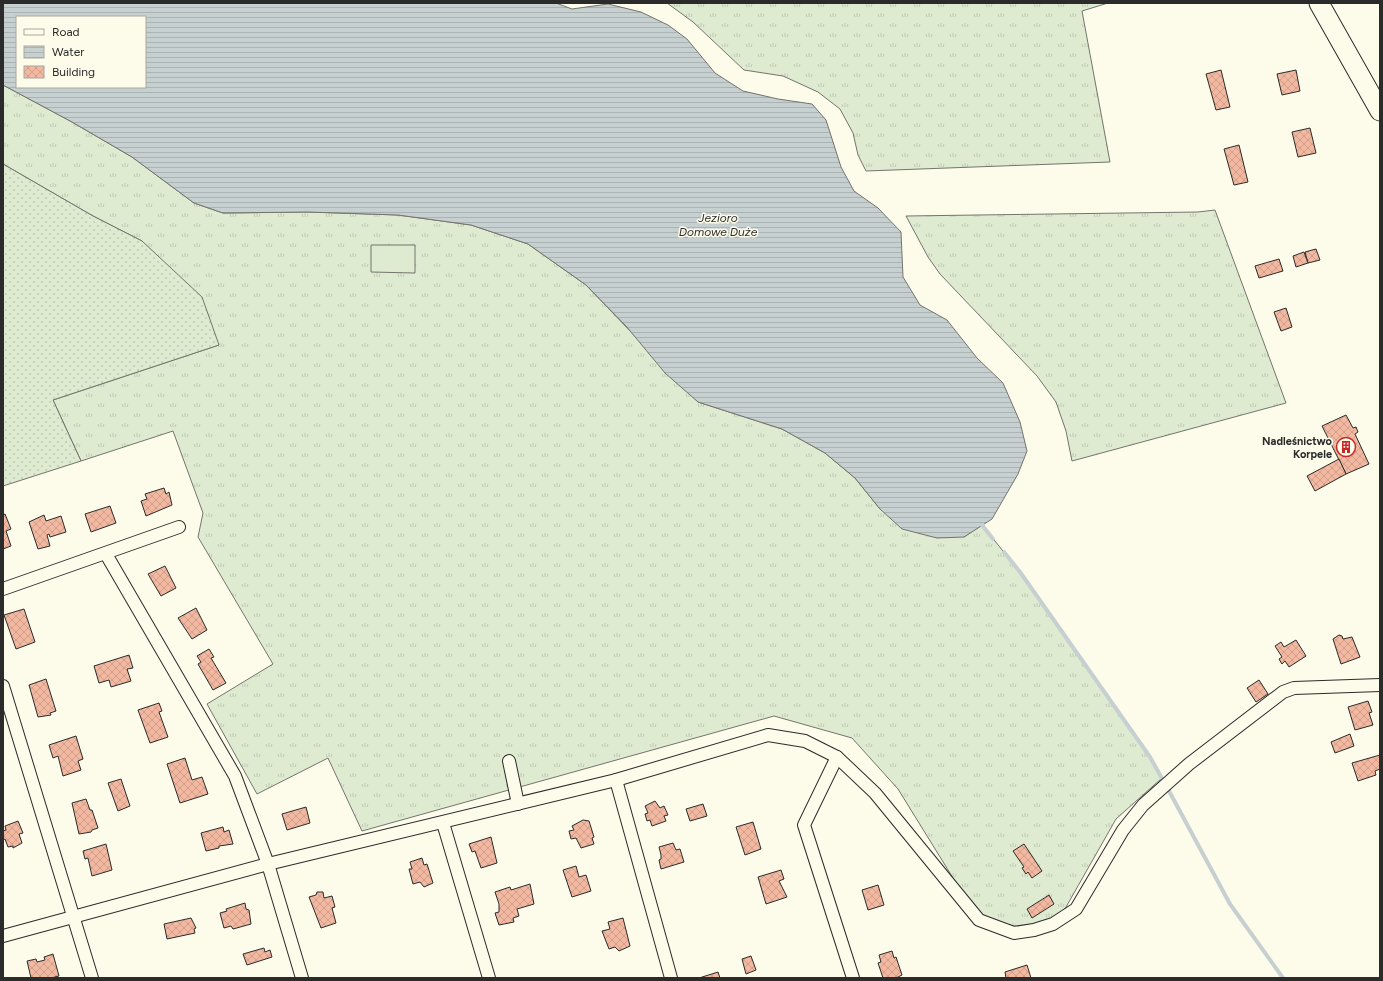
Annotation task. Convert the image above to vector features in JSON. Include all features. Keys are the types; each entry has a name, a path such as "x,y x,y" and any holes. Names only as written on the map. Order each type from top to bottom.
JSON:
{"main road":[{"path":"1319,3 1380,111"},
{"path":"1331,3 1380,87"}],"street":[{"path":"3,588 106,554 179,527"},
{"path":"106,554 235,776 268,864 302,978"},
{"path":"3,936 268,864 443,823 616,780 768,735 805,740 837,757 875,793 979,920 1014,933 1053,924 1076,909 1123,830 1143,805 1189,764 1283,692 1294,688 1380,685"},
{"path":"3,686 92,978"},
{"path":"837,757 804,825 853,978"},
{"path":"509,762 518,804"},
{"path":"616,780 671,978"},
{"path":"443,823 489,978"}],"green space":[{"path":"667,3 1108,3 1082,11 1110,162 866,171 858,155 853,133 840,109 818,92 783,76 744,70 693,22"},
{"path":"3,85 72,122 132,157 194,203 223,213 308,212 398,215 471,225 528,244 586,285 698,402 782,429 825,453 855,478 880,509 964,537 982,525 1020,572 1150,757 1162,778 1116,819 1066,907 1053,924 1014,933 979,920 898,789 852,738 774,716 362,831 328,758 257,794 207,704 273,664 198,537 203,513 173,431 81,461 53,400 219,345 142,241 93,216 3,164"},
{"path":"3,164 93,216 142,241 202,297 219,345 53,400 81,461 3,486"},
{"path":"1215,210 1286,403 1072,461 1066,431 1056,402 1037,376 940,274 928,257 906,216 1198,212"},
{"path":"371,245 415,245 415,273 371,272"}],"water":[{"name":"Jezioro Domowe Duże","path":"3,3 556,3 572,9 608,4 641,12 668,25 687,39 715,73 743,91 778,99 812,104 826,120 841,167 854,191 878,208 901,232 903,277 920,305 947,320 977,358 1003,383 1020,422 1027,451 1018,474 992,519 964,537 937,538 902,529 880,509 855,478 825,453 782,429 698,402 665,373 626,326 586,285 528,244 471,225 398,215 308,212 223,213 194,203 132,157 72,122 3,85"}],"building":[{"path":"1221,70 1230,107 1216,110 1206,74"},
{"path":"1296,70 1300,91 1282,95 1277,74"},
{"path":"1310,128 1316,153 1298,157 1292,132"},
{"path":"1239,145 1248,182 1234,185 1224,149"},
{"path":"1316,249 1320,260 1308,263 1305,252"},
{"path":"1304,252 1308,263 1296,267 1293,256"},
{"path":"1279,259 1283,271 1259,278 1255,266"},
{"path":"1286,308 1292,327 1281,331 1274,312"},
{"name":"Nadleśnictwo Korpele","path":"1346,415 1353,428 1356,427 1358,432 1355,434 1369,464 1346,474 1322,426"},
{"path":"1339,459 1346,474 1315,491 1307,476"},
{"path":"164,488 166,494 169,492 172,505 146,516 141,501 147,499 145,494"},
{"path":"110,506 116,523 91,532 85,514"},
{"path":"5,514 11,529 6,531 11,546 3,549 3,515"},
{"path":"44,515 46,521 61,516 66,532 50,537 49,534 47,535 50,546 38,549 29,522"},
{"path":"165,566 176,588 161,596 148,574"},
{"path":"196,608 207,630 192,639 178,618"},
{"path":"24,609 35,642 16,649 4,615"},
{"path":"1339,635 1342,636 1343,639 1352,637 1360,657 1341,664 1333,639"},
{"path":"1296,640 1306,656 1289,667 1285,661 1282,664 1279,659 1282,657 1275,646 1281,642 1284,647"},
{"path":"209,649 214,657 211,658 226,683 213,690 198,664 201,662 197,656"},
{"path":"129,655 133,668 127,669 131,681 111,687 109,680 99,683 94,666"},
{"path":"46,679 56,711 50,713 51,715 38,717 29,685"},
{"path":"1259,680 1268,694 1256,702 1247,688"},
{"path":"1368,701 1372,712 1369,713 1373,725 1355,730 1348,707"},
{"path":"159,703 162,711 159,712 168,737 150,743 138,710"},
{"path":"1350,734 1354,746 1335,753 1331,742"},
{"path":"76,736 83,759 78,761 81,770 63,776 58,756 53,758 49,745"},
{"path":"1380,755 1380,769 1375,771 1376,775 1358,781 1352,763"},
{"path":"185,758 192,780 202,777 208,794 180,803 167,764"},
{"path":"121,779 130,806 118,811 108,783"},
{"path":"86,799 90,810 92,810 98,828 92,830 91,832 79,834 72,803"},
{"path":"655,801 660,808 664,806 668,815 664,816 666,821 652,826 650,820 647,821 645,814 648,813 645,806"},
{"path":"703,804 707,816 690,821 686,809"},
{"path":"306,807 310,823 287,830 282,814"},
{"path":"583,820 589,821 594,837 592,838 594,844 581,848 576,838 571,839 569,831 574,830 572,826"},
{"path":"18,821 23,833 19,834 22,843 13,848 13,846 8,847 5,839 3,840 3,831 6,830 5,826"},
{"path":"753,822 761,849 745,855 736,827"},
{"path":"223,827 224,832 229,830 233,844 219,846 219,848 206,851 201,833"},
{"path":"491,837 497,863 481,868 475,851 472,852 469,844"},
{"path":"673,843 676,850 680,849 684,862 661,869 659,860 661,859 661,855 659,847"},
{"path":"106,844 112,870 92,876 88,858 85,859 83,851"},
{"path":"1024,844 1042,871 1032,878 1028,872 1026,874 1022,868 1024,867 1013,851"},
{"path":"422,858 424,865 427,864 433,883 424,887 420,882 413,884 409,869 412,869 410,862"},
{"path":"576,866 579,877 586,875 591,891 572,897 563,870"},
{"path":"781,870 784,879 779,881 787,897 766,904 758,877"},
{"path":"530,884 534,904 517,909 519,916 513,918 514,922 499,925 495,913 499,912 499,904 495,892 510,887 511,890"},
{"path":"878,885 884,905 868,910 862,890"},
{"path":"317,892 323,892 324,898 332,896 335,907 332,908 336,923 321,928 309,897 316,895"},
{"path":"1049,895 1054,904 1032,918 1027,909"},
{"path":"245,903 246,909 249,910 251,924 233,929 231,926 224,928 220,913 227,911 226,909"},
{"path":"191,918 196,928 194,929 195,933 167,939 164,924"},
{"path":"623,918 630,946 619,951 615,947 609,949 602,931 610,929 608,922"},
{"path":"264,948 265,952 270,950 272,957 247,965 243,954"},
{"path":"892,951 894,958 896,957 902,975 896,978 883,978 878,963 881,962 879,955"},
{"path":"53,954 59,976 51,978 31,978 27,961 36,959 37,962 45,960 44,957"},
{"path":"751,956 756,970 746,974 742,959"},
{"path":"1027,965 1031,978 1006,978 1005,972"},
{"path":"718,972 720,978 699,978"}],"waterway":[{"path":"982,525 993,539"},
{"path":"1004,552 1020,572 1150,757 1164,782"},
{"path":"1169,791 1230,904 1283,978"}],"place":[{"name":"Nadleśnictwo Korpele","path":"1346,447"}]}
